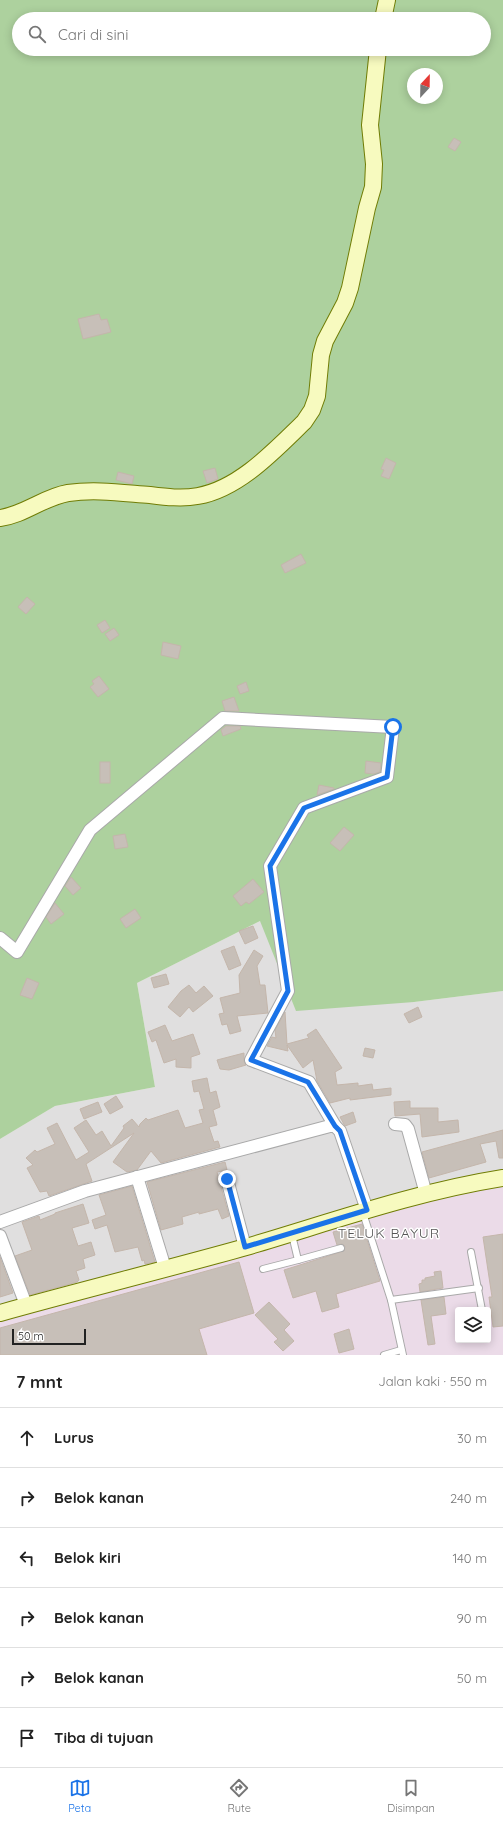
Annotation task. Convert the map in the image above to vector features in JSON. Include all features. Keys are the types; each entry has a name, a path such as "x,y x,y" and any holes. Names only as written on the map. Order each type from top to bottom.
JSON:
{"street":[{"path":"384,12 387,0"},
{"path":"0,518 25,511 67,493 110,492 176,497 198,496 213,492 236,481 304,422 312,410 317,396 321,355 325,341 345,302 350,288 366,208 373,187 374,164 370,125 377,56"},
{"path":"0,938 17,952 90,830 223,718 393,727 387,777 304,808 270,866 288,991 251,1060 308,1082 335,1126 340,1131 365,1211"},
{"path":"395,1124 405,1125 408,1129 426,1194"},
{"path":"0,1222 85,1191 137,1176 335,1126"},
{"path":"137,1176 165,1268"},
{"path":"0,1313 245,1247 426,1194 503,1178"},
{"path":"227,1179 245,1247"},
{"path":"0,1236 26,1305"}],"lane":[{"path":"365,1211 391,1300 402,1353 384,1355"},
{"path":"291,1233 298,1260"},
{"path":"263,1269 341,1248"},
{"path":"471,1252 482,1307"},
{"path":"391,1300 479,1288"}],"shaded area":[{"path":"260,921 414,1002 503,991 503,1172 0,1314 0,1139 55,1106 155,1087 137,983"},
{"path":"503,1172 503,1355 0,1355 0,1314"}],"green space":[{"path":"0,0 503,0 503,991 414,1002 296,1011 260,921 137,983 155,1087 55,1106 0,1139"}],"building":[{"path":"454,138 461,142 455,151 448,147"},
{"path":"99,314 101,320 107,319 111,332 83,339 78,319"},
{"path":"386,458 396,463 389,479 381,476 384,470 381,469"},
{"path":"215,468 218,479 207,483 203,471"},
{"path":"118,472 134,476 132,484 116,480"},
{"path":"301,554 306,563 285,573 281,565"},
{"path":"27,597 35,604 26,614 18,607"},
{"path":"105,620 110,628 102,633 97,625"},
{"path":"114,628 119,635 110,641 105,634"},
{"path":"163,642 181,646 178,659 161,655"},
{"path":"99,676 109,689 98,697 90,687 94,684 92,681"},
{"path":"246,682 249,691 240,694 237,686"},
{"path":"234,697 239,711 225,711 222,701"},
{"path":"226,726 240,726 241,729 223,736 221,730"},
{"path":"366,761 381,763 380,772 373,774 365,773"},
{"path":"100,762 110,762 110,783 100,783"},
{"path":"319,785 334,788 334,789 317,795"},
{"path":"344,827 354,835 340,851 330,843"},
{"path":"125,834 128,847 115,849 113,836"},
{"path":"71,877 81,888 73,895 65,886"},
{"path":"253,879 264,892 249,904 246,902 241,906 233,896"},
{"path":"55,903 64,914 51,924 46,917"},
{"path":"135,909 141,918 126,928 120,919"},
{"path":"253,926 258,938 245,944 239,931"},
{"path":"234,946 241,965 229,970 221,951"},
{"path":"254,950 263,956 257,966 260,985 265,985 268,1013 237,1016 241,1031 230,1034 227,1024 222,1025 219,1014 224,1013 220,998 240,993 239,975"},
{"path":"166,974 169,984 154,988 151,978"},
{"path":"27,978 39,983 32,999 20,995"},
{"path":"189,985 196,993 204,986 213,996 193,1012 189,1007 180,1017 168,1007 181,991"},
{"path":"418,1007 422,1017 409,1023 404,1014"},
{"path":"285,1012 287,1044 309,1038 307,1035 316,1029 342,1068 335,1072 337,1085 358,1083 358,1086 372,1084 373,1090 391,1088 391,1095 350,1100 350,1098 330,1103 317,1081 313,1060 303,1068 287,1045 288,1051 267,1046 272,1037 276,1038 275,1030"},
{"path":"165,1025 172,1041 193,1034 200,1054 191,1057 191,1068 176,1067 176,1059 164,1063 156,1040 152,1042 148,1032"},
{"path":"365,1048 375,1050 373,1058 363,1056"},
{"path":"244,1053 244,1061 246,1065 229,1070 220,1069 217,1060"},
{"path":"207,1078 210,1093 216,1091 220,1107 213,1110 217,1125 209,1127 214,1142 218,1141 220,1147 161,1163 151,1151 137,1170 127,1172 113,1162 134,1133 86,1164 92,1181 49,1196 47,1191 40,1192 27,1168 33,1165 26,1158 35,1150 37,1152 55,1144 47,1128 57,1123 76,1160 89,1152 74,1128 86,1120 96,1135 102,1131 111,1146 124,1128 123,1126 132,1119 139,1127 146,1118 148,1120 178,1110 185,1128 203,1123 199,1110 204,1109 199,1091 194,1092 192,1081"},
{"path":"116,1096 123,1107 110,1114 104,1104"},
{"path":"410,1101 410,1108 438,1108 438,1122 458,1120 459,1132 422,1137 420,1114 395,1116 394,1102"},
{"path":"98,1102 102,1112 84,1119 80,1109"},
{"path":"353,1112 356,1122 345,1126 340,1117"},
{"path":"503,1130 503,1158 499,1158 496,1141 480,1144 486,1162 429,1178 422,1152"},
{"path":"225,1162 227,1170 217,1172 229,1216 222,1219 218,1209 199,1214 199,1212 182,1217 183,1224 161,1230 147,1182"},
{"path":"132,1186 155,1262 145,1264 144,1260 142,1261 138,1247 115,1252 107,1225 95,1229 92,1220 106,1215 99,1195"},
{"path":"83,1204 89,1223 72,1228 78,1246 91,1242 95,1255 83,1259 85,1268 76,1271 79,1280 77,1282 30,1295 15,1256 32,1250 22,1222 39,1216 40,1220 55,1213"},
{"path":"362,1224 380,1281 336,1294 339,1307 322,1312 316,1291 293,1298 284,1270 344,1251 345,1246 342,1244 337,1245 333,1232"},
{"path":"503,1234 503,1326 493,1327 489,1297 492,1297 483,1237"},
{"path":"0,1257 13,1293 0,1297"},
{"path":"239,1262 254,1313 199,1329 207,1355 0,1355 0,1328"},
{"path":"441,1271 443,1288 420,1292 419,1284 422,1283 422,1280 435,1276 434,1272"},
{"path":"444,1297 446,1314 431,1316 435,1344 428,1345 421,1300"},
{"path":"269,1302 290,1324 284,1330 294,1341 283,1351 274,1342 278,1339 255,1315"},
{"path":"349,1329 354,1349 339,1353 334,1334"}],"district":[{"name":"TELUK BAYUR","path":"389,1233"}],"route":[{"path":"227,1179 241,1227 245,1247 367,1210 340,1131 335,1126 308,1082 251,1060 288,991 270,866 304,808 387,777 393,727"}]}
